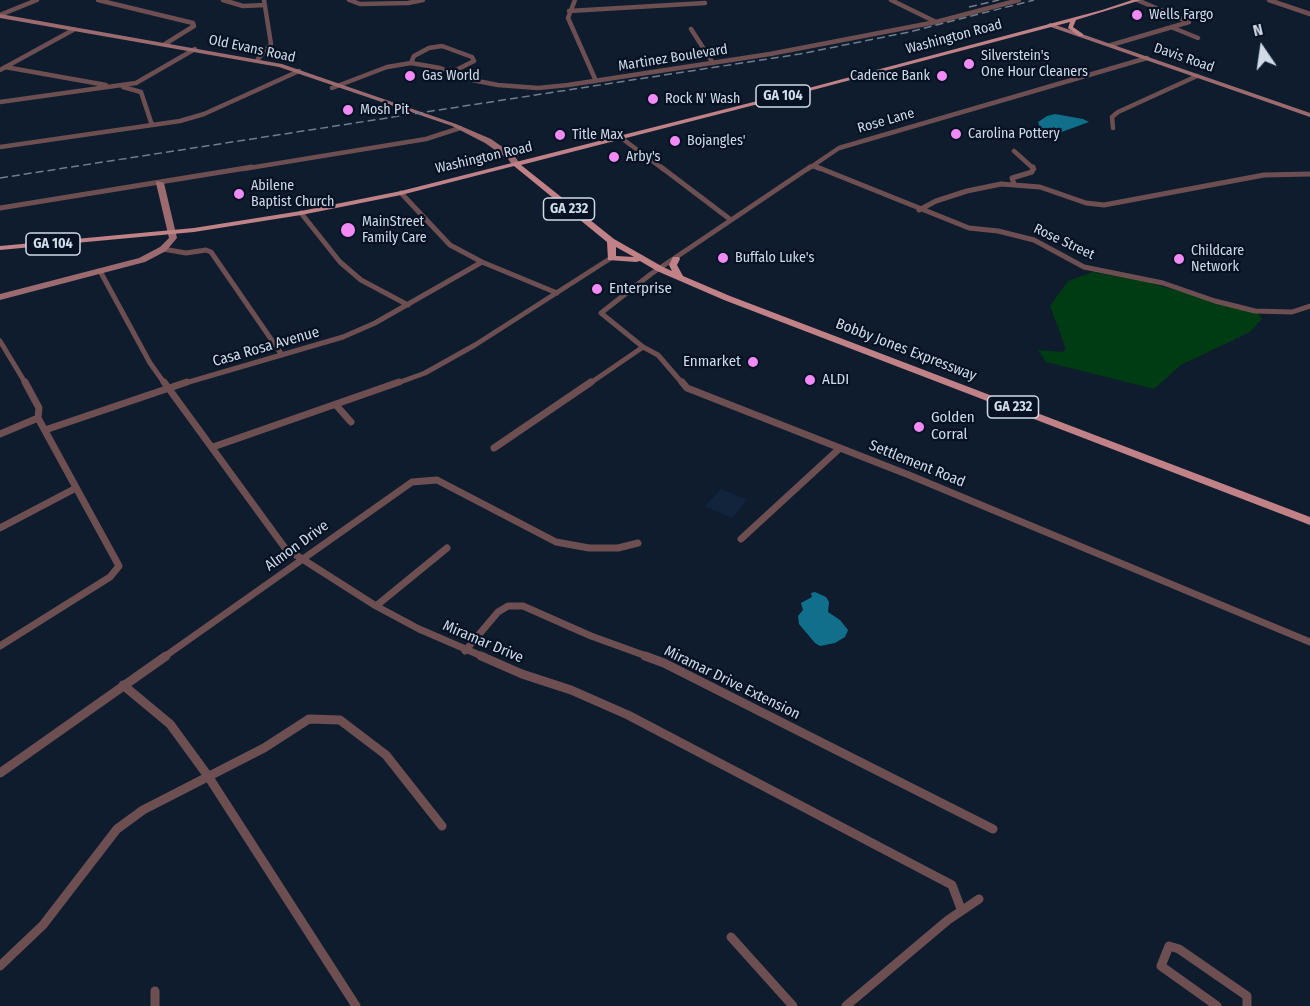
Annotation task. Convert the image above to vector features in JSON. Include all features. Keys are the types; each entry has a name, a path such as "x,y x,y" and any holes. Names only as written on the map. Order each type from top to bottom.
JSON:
{"main road":[{"name":"Washington Road","path":"0,248 172,232 300,213 401,193 1074,19 1137,0"},
{"path":"1074,19 1071,27 1081,35"},
{"path":"534,178 529,171 533,163 540,158"},
{"name":"Bobby Jones Expressway","path":"516,164 611,241 660,269 733,301 1310,521"},
{"path":"477,172 514,172 534,178"},
{"path":"611,241 613,251 611,258 645,261"},
{"path":"676,259 673,265 679,277"}],"street":[{"path":"0,16 37,0"},
{"path":"98,0 193,23 194,26 188,31 165,44"},
{"path":"223,0 243,6 264,2 270,44 258,59"},
{"path":"349,0 360,4 408,3 423,0"},
{"path":"575,0 568,11 568,18 596,81"},
{"path":"891,0 936,22"},
{"name":"Martinez Boulevard","path":"332,88 387,67 411,63 452,72 486,83 521,88 557,86 713,63 936,22 1019,0"},
{"path":"1111,45 1189,22 1137,0"},
{"path":"1269,0 1310,14"},
{"path":"568,11 705,3"},
{"name":"Old Evans Road","path":"0,16 73,30 258,59 341,85 460,128 488,141 511,157 516,164"},
{"name":"Davis Road","path":"1050,25 1309,113"},
{"path":"1171,27 1198,38"},
{"path":"691,29 713,63"},
{"path":"2,69 73,30"},
{"path":"411,63 414,56 429,48 442,46 471,57 474,61 452,72"},
{"path":"0,102 136,83 195,49"},
{"name":"Rose Lane","path":"660,269 844,146 1147,58"},
{"path":"2,69 120,86 141,93 152,125"},
{"path":"0,147 152,125 204,114 299,71"},
{"path":"1113,128 1112,117 1118,112 1197,75"},
{"path":"0,208 398,144 425,139 460,128"},
{"path":"620,137 731,220"},
{"path":"1014,151 1034,168 1032,172 1012,178 1014,184"},
{"name":"Rose Street","path":"813,166 974,230 998,231 1034,240 1051,247 1072,262 1084,267 1163,283 1215,301 1255,311 1292,312 1310,306"},
{"path":"919,210 936,201 967,191 1014,184 1040,187 1086,203 1104,206 1264,175 1310,174"},
{"path":"0,297 142,260 163,249 172,241 172,232 160,183"},
{"path":"401,193 450,245 482,262 557,293"},
{"path":"300,213 340,262 361,280 408,305"},
{"path":"163,249 186,253 206,250 211,252 282,355"},
{"path":"213,447 425,373 476,345 611,258"},
{"name":"Casa Rosa Avenue","path":"45,430 167,388 343,337 375,323 482,262"},
{"name":"Settlement Road","path":"660,269 601,314 643,347 658,355 687,388 840,448 1310,642"},
{"name":"Miramar Drive","path":"100,271 136,342 167,388 213,447 285,548 376,606 465,651 581,694 628,715 952,885 961,909"},
{"path":"0,341 36,400 39,408 38,418 119,566 110,577 0,646"},
{"path":"494,448 643,347"},
{"path":"336,405 351,422"},
{"path":"0,434 38,418"},
{"path":"741,539 840,448"},
{"name":"Almon Drive","path":"0,773 206,630 406,486 428,479 437,480 556,542 589,548 618,548 638,543"},
{"path":"0,528 76,488"},
{"path":"376,606 447,548"},
{"name":"Miramar Drive Extension","path":"465,651 498,612 508,606 523,606 591,636 664,663 993,829"},
{"path":"123,686 170,724 208,776 356,1006"},
{"path":"0,966 43,925 101,846 117,830 143,810 264,748 309,719 340,720 386,755 442,826"},
{"path":"846,1006 961,909 979,899"},
{"path":"731,937 793,1006"},
{"path":"1217,1006 1161,966 1169,946 1179,948 1247,996 1247,1006"},
{"path":"155,991 155,1006"}],"shaded area":[{"path":"1055,114 1089,122 1056,134 1047,134 1040,128 1038,122"},
{"path":"721,489 747,500 732,518 705,506"},
{"path":"815,592 826,597 829,602 828,612 840,620 848,630 845,637 835,643 820,646 799,624 798,616 803,610 801,603 812,597 811,593"}],"green space":[{"path":"1093,272 1146,282 1258,313 1262,319 1250,332 1181,365 1154,389 1046,362 1038,350 1062,352 1066,349 1050,306 1068,281"}],"railway":[{"path":"969,7 999,0"},
{"path":"0,178 800,54 909,32 1034,0"}],"place":[{"name":"Wells Fargo","path":"1137,15"},
{"name":"Silverstein's One Hour Cleaners","path":"969,64"},
{"name":"Gas World","path":"410,76"},
{"name":"Cadence Bank","path":"942,76"},
{"name":"Rock N' Wash","path":"653,99"},
{"name":"Mosh Pit","path":"348,110"},
{"name":"Carolina Pottery","path":"956,134"},
{"name":"Title Max","path":"560,135"},
{"name":"Bojangles'","path":"675,141"},
{"name":"Arby's","path":"614,157"},
{"name":"Abilene Baptist Church","path":"239,194"},
{"name":"MainStreet Family Care","path":"348,230"},
{"name":"Buffalo Luke's","path":"723,258"},
{"name":"Childcare Network","path":"1179,259"},
{"name":"Enterprise","path":"597,289"},
{"name":"Enmarket","path":"753,362"},
{"name":"ALDI","path":"810,380"},
{"name":"Golden Corral","path":"919,427"}]}
